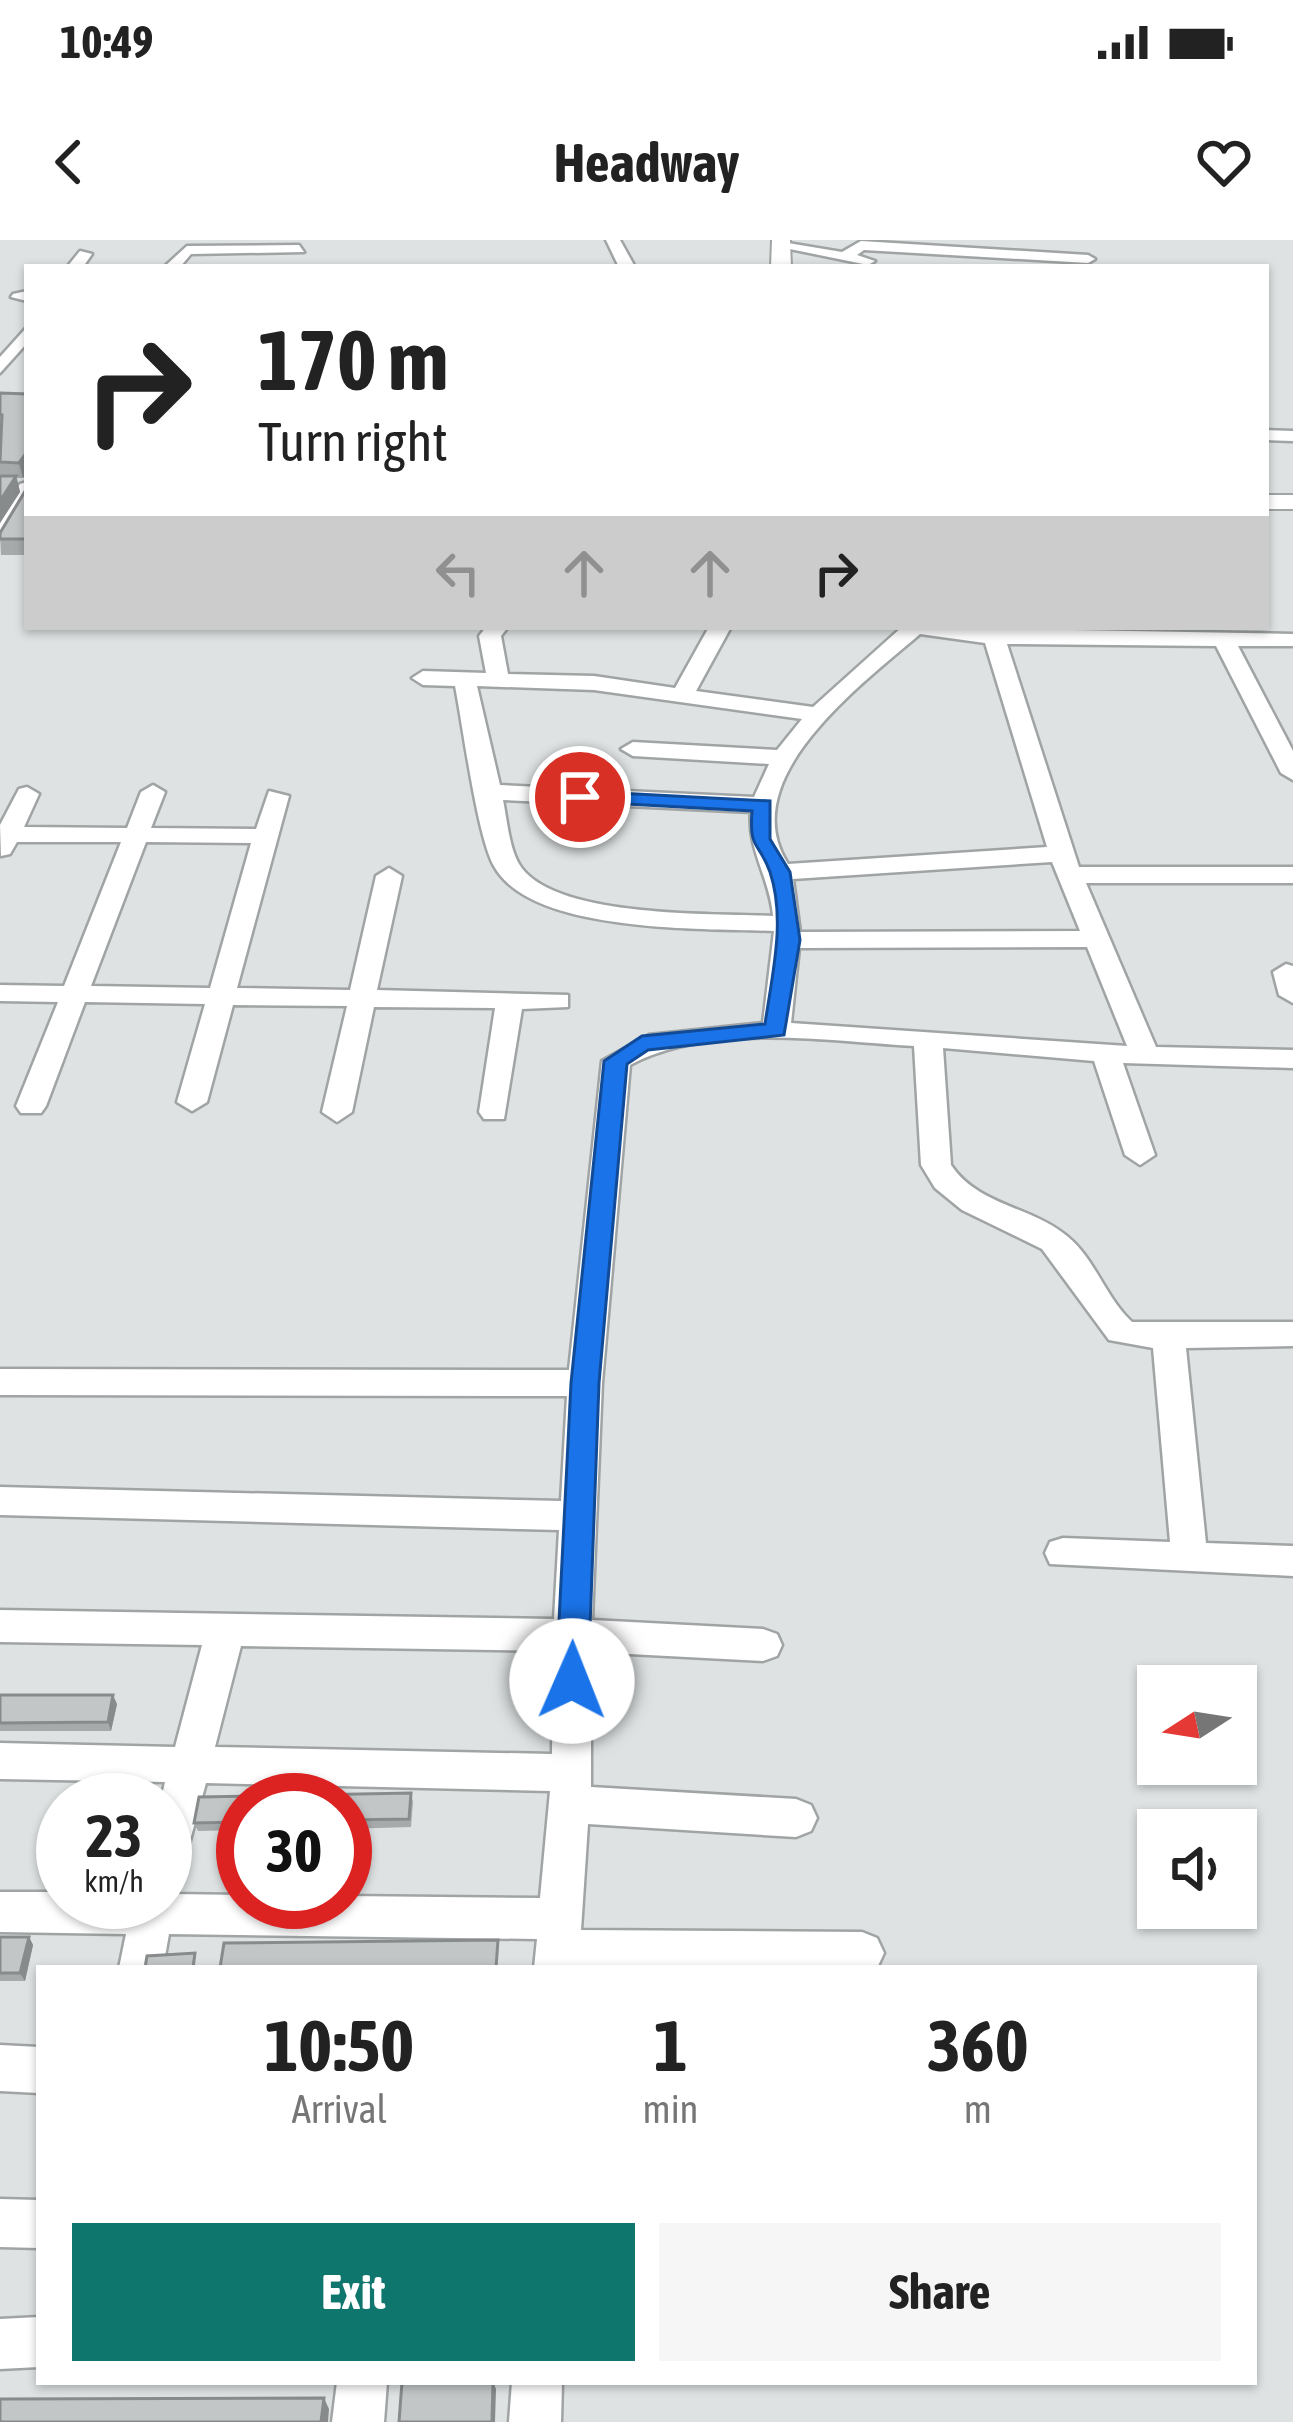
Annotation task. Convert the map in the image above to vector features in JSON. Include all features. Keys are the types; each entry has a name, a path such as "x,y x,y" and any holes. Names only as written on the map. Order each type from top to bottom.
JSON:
{"street":[{"path":"1048,240 1086,252"},
{"path":"848,255 861,245 1086,252"},
{"path":"263,249 275,256 276,264"},
{"path":"175,264 187,250 299,249"},
{"path":"781,251 848,255 880,264"},
{"path":"0,368 24,336"},
{"path":"0,532 24,491"},
{"path":"495,630 490,636 497,678"},
{"path":"682,694 718,630"},
{"path":"754,1032 788,932 780,872 760,839 763,805 815,714 912,630"},
{"path":"937,630 994,638 1132,633 1293,640"},
{"path":"994,638 1065,865 1145,1055"},
{"path":"1224,640 1293,773"},
{"path":"423,678 497,678 682,694 815,714"},
{"path":"464,678 508,871 537,894 592,909 788,932 1096,939"},
{"path":"633,749 787,758"},
{"path":"31,1106 153,792"},
{"path":"489,793 763,805"},
{"path":"26,794 3,839 267,836"},
{"path":"192,1102 278,796"},
{"path":"780,872 1065,865 1293,875"},
{"path":"337,1112 389,876"},
{"path":"0,993 558,1001"},
{"path":"494,1112 510,999"},
{"path":"557,1946 570,1788 572,1635 585,1383 616,1061 642,1043 754,1032 1106,1054 1293,1059"},
{"path":"928,1040 936,1165 945,1183 979,1207 1052,1240 1078,1264 1121,1330 1168,1336 1293,1334"},
{"path":"1106,1054 1140,1155"},
{"path":"1168,1336 1189,1553"},
{"path":"0,1382 585,1383"},
{"path":"0,1501 579,1516"},
{"path":"1063,1553 1189,1553 1293,1561"},
{"path":"0,1626 572,1635 763,1645"},
{"path":"189,1773 226,1628"},
{"path":"0,1761 192,1762 570,1788 796,1818"},
{"path":"0,1912 36,1911"},
{"path":"192,1912 557,1946 862,1953"},
{"path":"142,1965 148,1929"},
{"path":"0,2068 36,2070"},
{"path":"0,2223 36,2224"},
{"path":"0,2344 36,2342"},
{"path":"358,2422 362,2385"},
{"path":"535,2422 537,2385"}],"building":[{"path":"0,393 24,394 24,456 19,463 0,462"},
{"path":"0,476 16,476 0,501"},
{"path":"24,493 24,539 0,539"},
{"path":"0,1695 113,1695 108,1722 0,1723"},
{"path":"411,1793 409,1819 372,1820 372,1794"},
{"path":"199,1797 216,1797 216,1823 194,1823"},
{"path":"0,1937 29,1937 20,1973 0,1973"},
{"path":"498,1940 496,1965 220,1965 224,1943"},
{"path":"195,1953 193,1965 146,1965 147,1956"},
{"path":"402,2385 493,2385 492,2422 399,2422"},
{"path":"324,2398 321,2422 0,2422 0,2399"}],"route":[{"path":"572,1681 585,1383 616,1061 642,1043 776,1030 789,940 780,872 760,839 763,805 580,797"}]}
